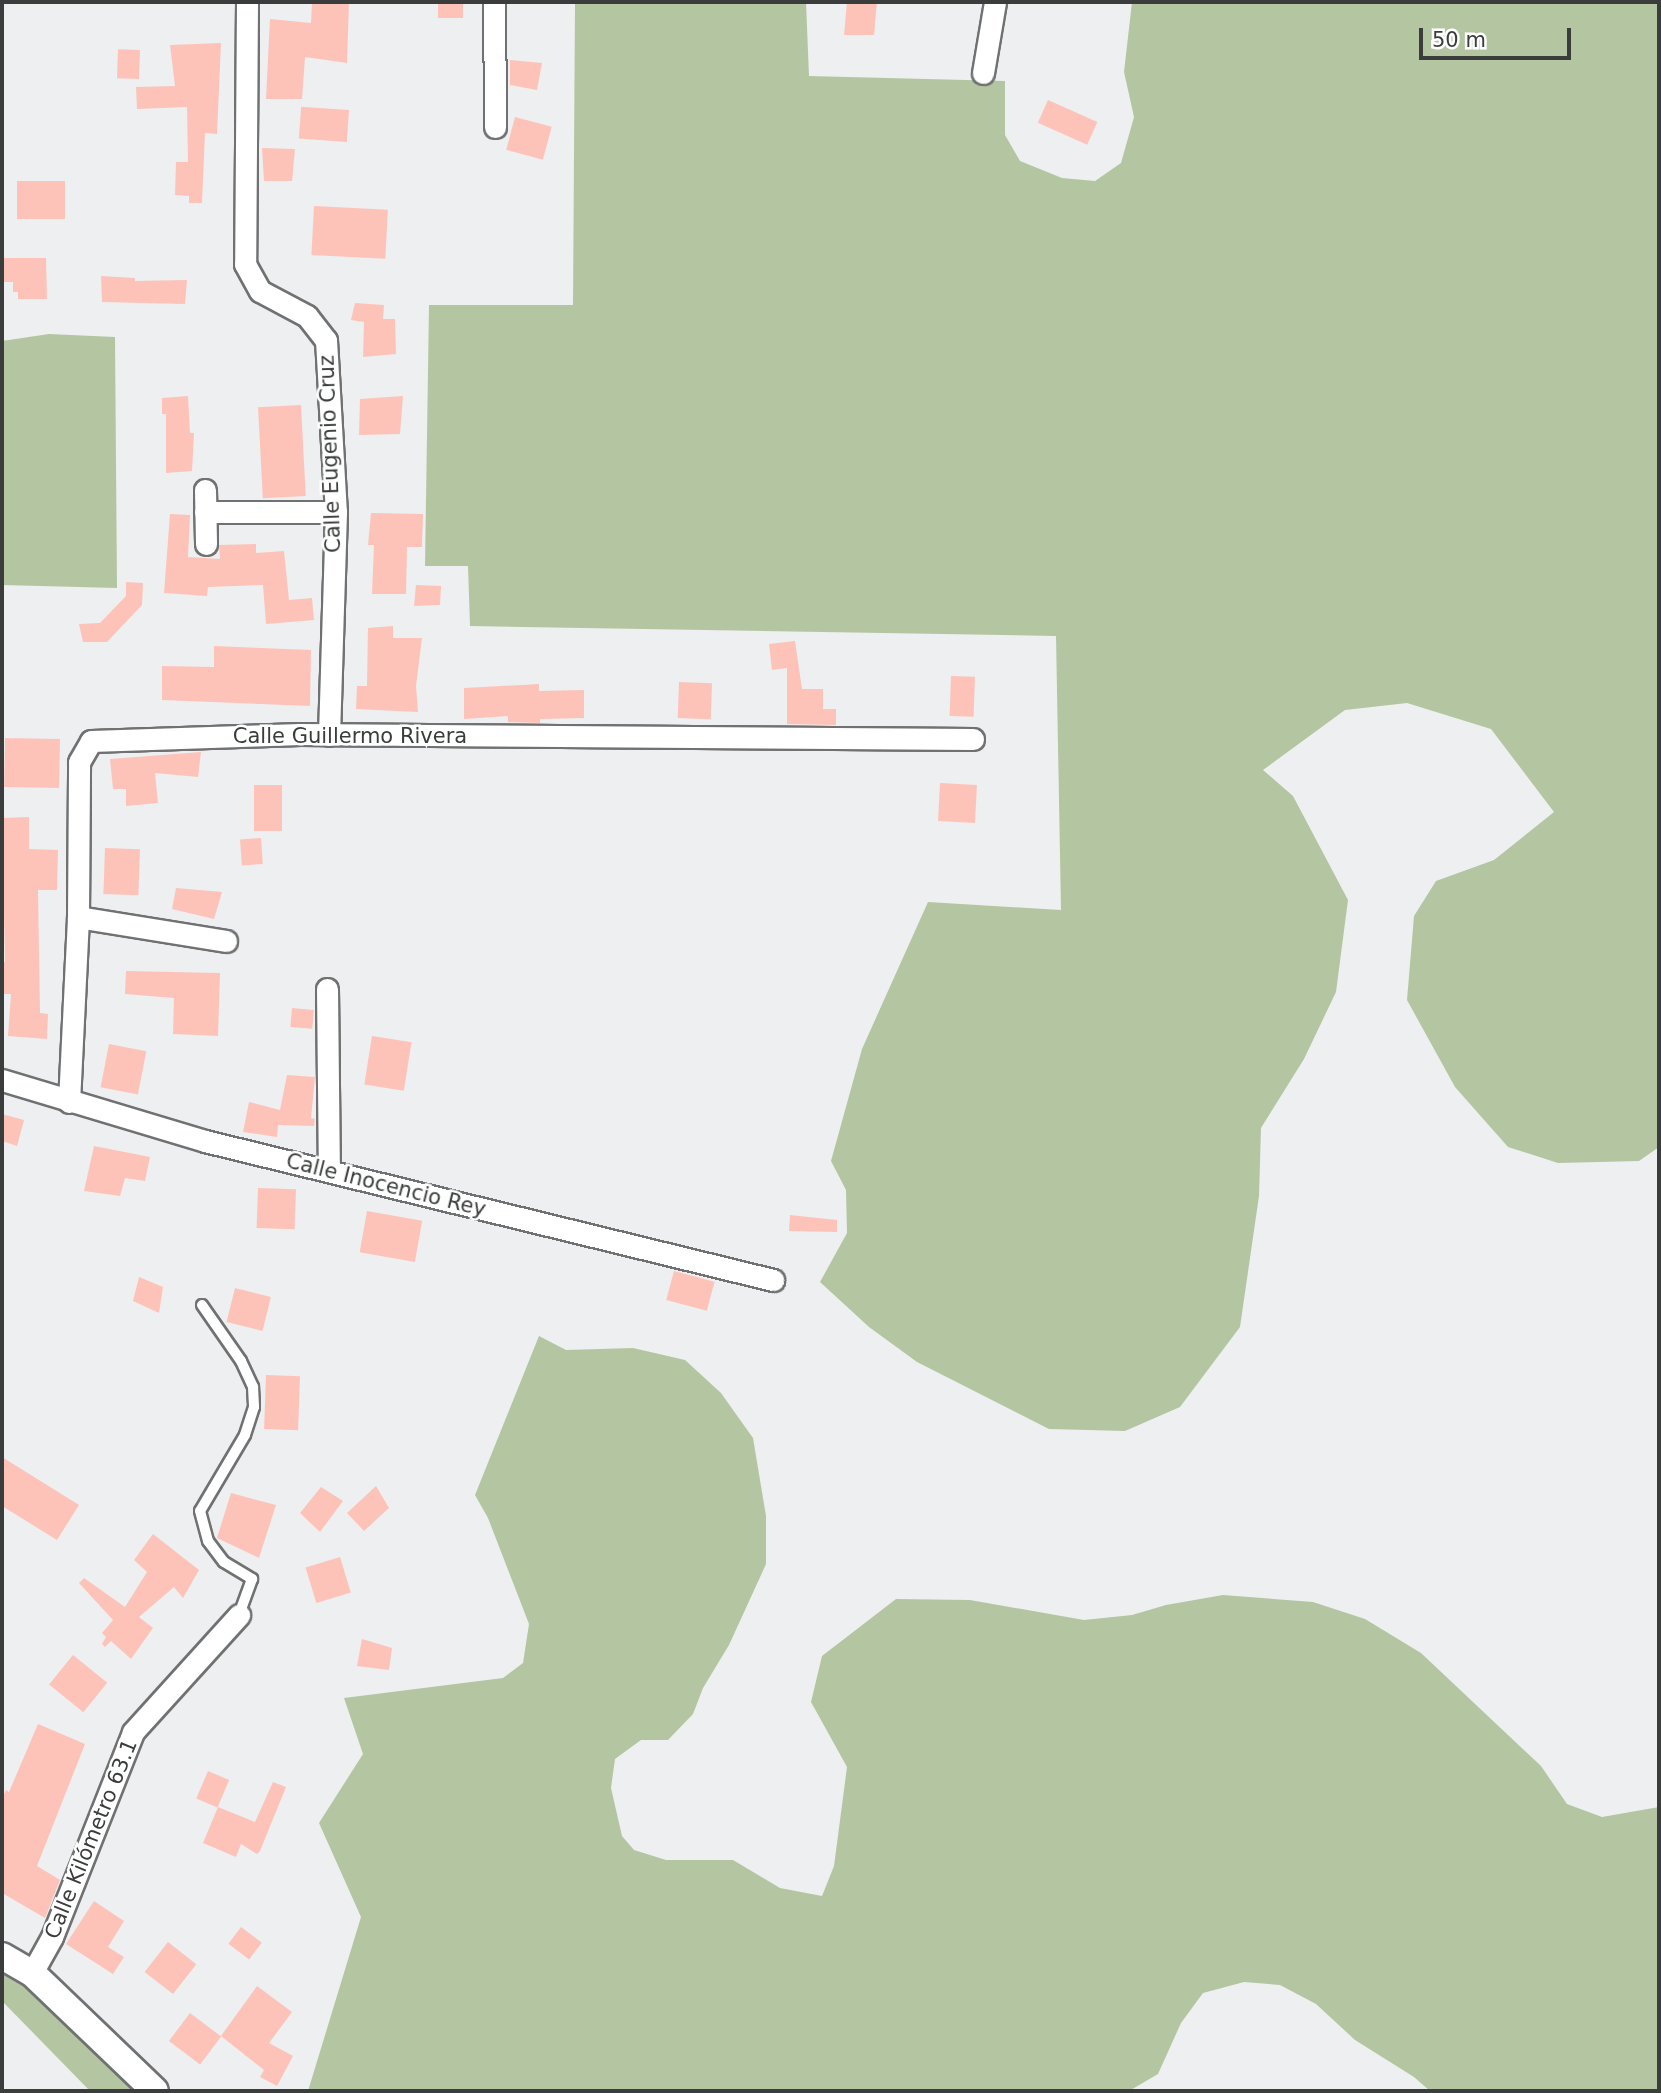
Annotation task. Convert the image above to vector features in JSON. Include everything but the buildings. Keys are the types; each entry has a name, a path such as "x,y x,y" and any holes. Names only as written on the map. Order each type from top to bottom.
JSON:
{"street":[{"name":"Calle Eugenio Cruz","path":"247,2 245,264 260,292 307,316 326,341 336,512 329,735"},
{"path":"494,2 495,127"},
{"path":"983,73 995,2"},
{"path":"205,490 206,544"},
{"path":"205,512 336,512"},
{"name":"Calle Guillermo Rivera","path":"69,1102 78,917 79,762 91,741 329,735 973,739"},
{"path":"78,917 226,941"},
{"path":"327,989 328,1171"},
{"name":"Calle Inocencio Rey","path":"2,1080 205,1141 773,1280"},
{"name":"Calle Kilómetro 63.1","path":"32,1973 52,1937 133,1732 239,1615"},
{"path":"2,1956 32,1973 155,2091"}],"lane":[{"path":"202,1305 242,1361 253,1387 254,1407 246,1435 200,1511 208,1541 216,1552 224,1562 251,1579 239,1615"}],"green space":[{"path":"575,2 806,2 809,76 1005,81 1005,135 1020,161 1062,178 1095,181 1121,163 1134,117 1124,72 1132,2 1659,2 1659,1147 1639,1161 1558,1163 1508,1147 1455,1087 1407,1000 1414,916 1436,881 1494,860 1554,812 1491,729 1407,703 1345,710 1263,770 1293,796 1348,900 1336,992 1304,1059 1261,1128 1259,1196 1240,1327 1180,1407 1125,1431 1049,1429 917,1362 869,1327 820,1282 847,1233 846,1190 831,1161 862,1049 928,902 1061,910 1056,636 470,626 468,566 425,566 429,305 573,305"},
{"path":"49,334 115,337 117,588 2,585 2,341"},
{"path":"539,1336 566,1350 633,1348 685,1360 721,1393 753,1438 766,1516 766,1564 729,1645 703,1688 693,1714 668,1740 641,1740 615,1759 611,1788 622,1836 634,1850 666,1860 733,1860 780,1888 822,1896 834,1866 847,1767 811,1702 822,1656 896,1599 970,1600 1084,1620 1132,1615 1166,1605 1223,1595 1313,1602 1365,1619 1421,1653 1541,1766 1567,1804 1602,1817 1659,1807 1659,2091 1430,2091 1414,2077 1355,2040 1316,2004 1280,1985 1244,1982 1203,1993 1181,2023 1158,2074 1129,2091 308,2091 361,1917 319,1823 363,1754 344,1698 503,1678 523,1663 529,1624 488,1518 475,1495"},
{"path":"2,1974 22,1985 136,2091 90,2091 2,2001"}]}
